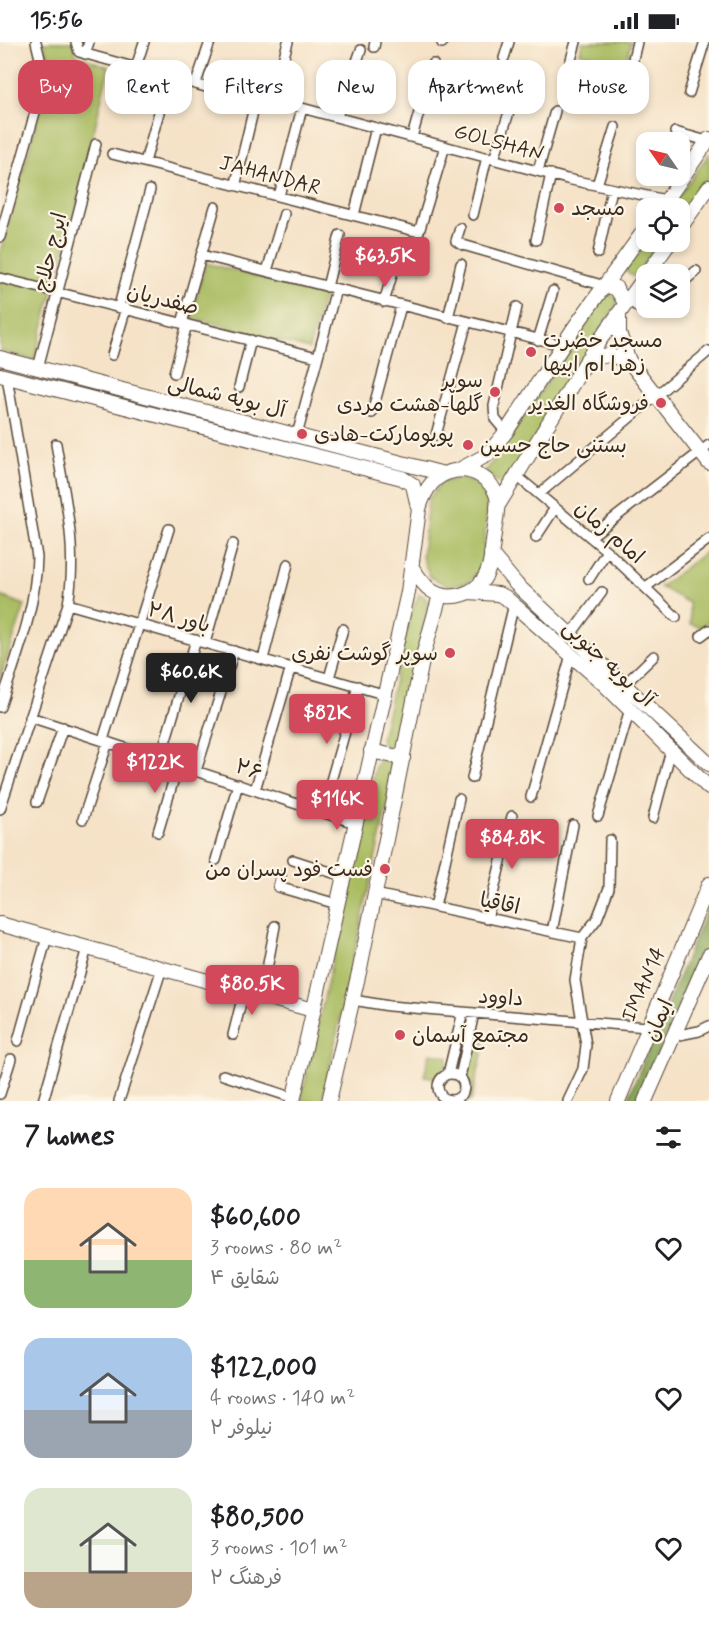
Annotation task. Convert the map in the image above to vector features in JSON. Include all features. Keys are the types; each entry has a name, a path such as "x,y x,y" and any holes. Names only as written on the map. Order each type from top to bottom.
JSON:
{"main road":[{"path":"668,198 708,140"},
{"path":"690,214 709,187"},
{"path":"294,1099 411,567 419,509 427,489 444,474 459,470 487,455 506,432 562,345 636,242"},
{"path":"653,264 662,252"},
{"path":"618,266 621,279 626,283 636,282"},
{"path":"604,286 616,288 624,305 619,333 629,361 706,453"},
{"path":"497,507 518,477 587,359 636,287"},
{"path":"587,359 609,355 629,361"},
{"name":"آل بویه شمالی","path":"0,358 444,474"},
{"name":"آل بویه شمالی","path":"3,376 402,478 413,485 419,509"},
{"path":"159,416 164,401"},
{"path":"411,567 429,589 440,595 452,597 469,592 483,580 491,554 497,498 489,483 476,473 459,470"},
{"name":"آل بویه جنوبی","path":"491,554 516,584 572,633 709,764"},
{"name":"آل بویه جنوبی","path":"469,592 498,594 514,604 630,709 709,788"},
{"path":"329,1101 353,1000 423,656 440,595"},
{"path":"370,751 403,758"},
{"name":"IMAN14","path":"618,1101 647,1027 709,884"},
{"path":"0,924 314,1010"},
{"name":"ایمان","path":"645,1101 709,955"}],"street":[{"path":"0,237 4,204 41,91 43,71 36,42"},
{"path":"76,42 82,53 89,42"},
{"path":"138,60 144,42"},
{"path":"196,83 210,42"},
{"path":"283,60 288,42"},
{"path":"504,58 509,42"},
{"path":"571,60 576,42"},
{"path":"633,60 637,42"},
{"path":"689,93 703,44"},
{"path":"337,117 361,50"},
{"name":"GOLSHAN","path":"82,53 109,60"},
{"name":"GOLSHAN","path":"192,82 204,85"},
{"name":"GOLSHAN","path":"304,109 643,198"},
{"path":"538,171 555,111"},
{"path":"145,162 159,114"},
{"path":"236,183 252,114"},
{"path":"279,196 300,114"},
{"path":"412,137 419,114"},
{"path":"473,215 508,114"},
{"path":"597,185 615,127"},
{"path":"354,215 376,128"},
{"path":"690,136 708,140"},
{"name":"ایرج حلاج","path":"38,368 96,144"},
{"name":"JAHANDAR","path":"112,154 236,183 419,232 446,146"},
{"path":"536,240 551,174"},
{"path":"598,253 612,189"},
{"path":"112,355 150,190"},
{"path":"174,373 184,323 215,207"},
{"path":"267,271 284,214"},
{"path":"460,228 456,241 463,245 604,286"},
{"path":"297,435 317,357 340,235"},
{"path":"384,302 400,248"},
{"path":"201,255 562,345"},
{"path":"448,318 461,264"},
{"path":"690,276 696,271"},
{"name":"صفدریان","path":"0,278 317,357"},
{"path":"538,340 553,291"},
{"path":"624,305 636,308"},
{"path":"372,413 401,306"},
{"path":"506,432 495,419 494,406 517,307"},
{"path":"436,435 467,322"},
{"path":"239,387 250,340"},
{"path":"539,494 709,351"},
{"path":"0,707 28,621 37,584 37,566 3,376"},
{"path":"0,809 68,604 74,555 56,444"},
{"path":"590,537 706,453"},
{"name":"امام زمان","path":"518,477 607,551 676,617"},
{"path":"536,537 555,508"},
{"path":"83,819 169,529"},
{"path":"646,587 709,539"},
{"path":"160,759 233,544"},
{"path":"589,579 607,551"},
{"path":"263,659 288,564"},
{"path":"572,633 602,592"},
{"name":"باور ۲۸","path":"68,604 384,694"},
{"path":"472,778 514,604"},
{"path":"329,678 343,629"},
{"path":"196,771 234,651"},
{"path":"531,797 571,655"},
{"path":"626,684 654,656"},
{"path":"255,790 291,667"},
{"path":"322,812 358,686"},
{"path":"598,816 630,709"},
{"name":"۲۶","path":"30,717 355,823"},
{"path":"37,802 63,727"},
{"path":"653,818 671,750"},
{"path":"158,832 178,765"},
{"path":"216,860 238,784"},
{"path":"435,907 459,799"},
{"path":"487,919 512,816"},
{"path":"552,932 573,825"},
{"path":"568,1101 584,1069 586,1045 580,1021 575,980 582,938 597,919 609,888 610,840"},
{"path":"293,860 343,876"},
{"path":"280,876 278,887 337,904"},
{"name":"اقاقیا","path":"375,894 582,938"},
{"path":"262,996 275,926"},
{"path":"18,1041 47,937"},
{"path":"43,1101 87,948"},
{"path":"119,1101 162,968"},
{"path":"233,1035 244,991"},
{"name":"داوود","path":"353,1000 457,1012 647,1027"},
{"path":"448,1074 462,1016 457,1012"},
{"path":"460,1077 448,1074 441,1078 438,1086 448,1100 463,1092 464,1084 460,1077 474,1013"},
{"path":"674,1036 699,1031 709,1026"},
{"path":"0,1094 10,1059"},
{"path":"223,1075 294,1099"}],"green space":[{"path":"44,42 72,42 76,55 90,60 48,60"},
{"path":"582,42 631,42 627,60 605,60 580,53"},
{"path":"93,61 105,66 105,84 75,211 34,360 0,351 0,252 39,114 93,114"},
{"path":"709,154 709,177 690,203 690,198 677,198 686,186 690,186 690,180"},
{"path":"637,252 653,252 644,264 636,264 634,277 624,270"},
{"path":"206,263 324,295 309,349 191,317"},
{"path":"607,292 619,300 506,486 494,480 485,471"},
{"path":"460,478 478,485 488,501 483,558 481,567 469,582 448,586 430,577 422,557 428,500 441,483"},
{"path":"709,549 709,621 701,627 690,624 689,603 660,587"},
{"path":"419,594 425,597 428,604 400,747 391,749 384,747 381,739 409,618"},
{"path":"0,596 25,605 0,679"},
{"path":"381,759 396,765 322,1101 301,1101 376,764"},
{"path":"709,904 709,948 652,1065 639,1101 627,1101"},
{"path":"487,1034 471,1101 467,1101 472,1085 466,1073 475,1035"},
{"path":"430,1053 448,1057 446,1067 434,1078 424,1076"}],"place":[{"name":"مسجد","path":"559,208"},
{"name":"مسجد حضرت زهرا ام ابیها","path":"531,352"},
{"name":"سوپر گلها-هشت مردی","path":"495,392"},
{"name":"فروشگاه الغدیر","path":"661,403"},
{"name":"پوپومارکت-هادی","path":"302,434"},
{"name":"بستنی حاج حسین","path":"468,445"},
{"name":"سوپر گوشت نفری","path":"450,653"},
{"name":"فست فود پسران من","path":"385,869"},
{"name":"مجتمع آسمان","path":"400,1035"}]}
